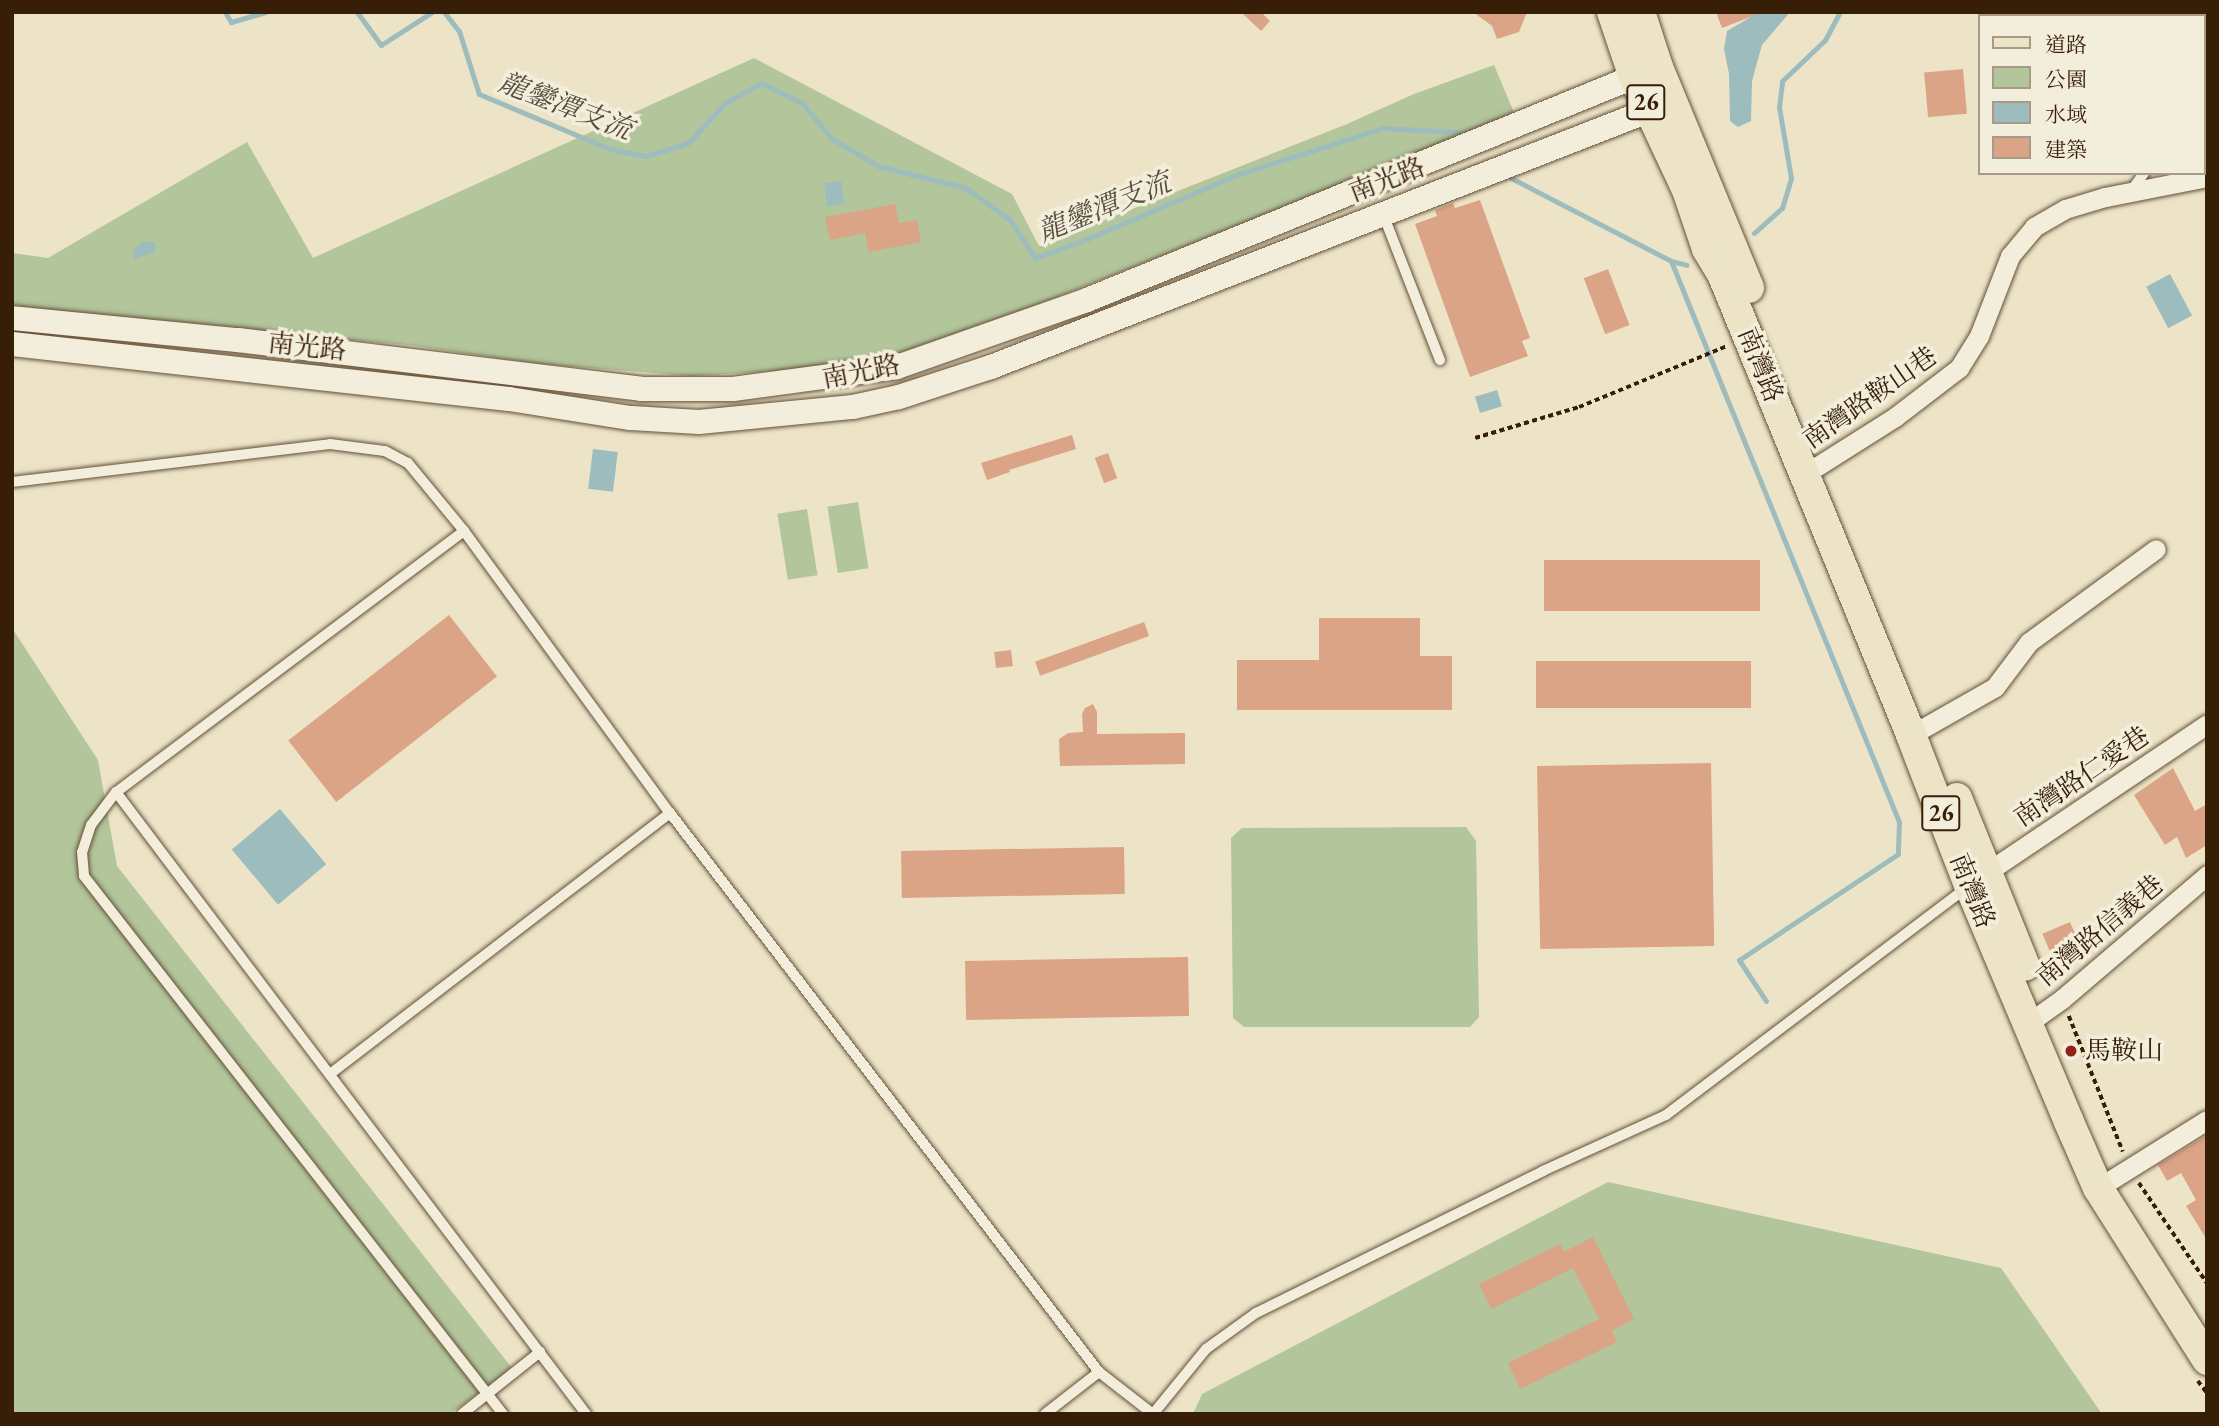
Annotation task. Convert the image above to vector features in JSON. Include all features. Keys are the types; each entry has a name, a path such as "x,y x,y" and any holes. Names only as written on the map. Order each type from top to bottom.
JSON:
{"main road":[{"name":"26","path":"1612,12 1646,72 1696,185 1718,244"},
{"name":"26","path":"1640,12 1646,72"},
{"name":"南灣路","path":"1718,244 1723,276 1748,337 1813,469"},
{"name":"南灣路","path":"1718,244 1813,469 1978,878 2044,1012 2115,1179 2207,1360"},
{"name":"南灣路","path":"2115,1179 2207,1324"}],"street":[{"name":"南光路","path":"12,318 238,340 642,389 733,389 897,367 1087,300 1646,72"},
{"name":"南光路","path":"12,344 509,399 631,418 699,422 853,407 912,393 1017,358 1661,106"},
{"name":"南灣路鞍山巷","path":"1813,469 1895,417 1959,368 1979,336 2010,256 2034,227 2065,209 2131,191 2207,177"},
{"path":"1920,731 1995,687 2029,642 2156,549"},
{"name":"南灣路仁愛巷","path":"1978,878 2207,724"},
{"name":"南灣路信義巷","path":"2044,1012 2206,877"},
{"path":"2115,1179 2207,1120"}],"lane":[{"path":"2131,191 2143,175"},
{"path":"1382,213 1440,360"},
{"path":"12,482 330,444 360,445 385,451 408,463 464,531 670,813 1099,1371 1153,1414 1206,1349 1256,1313 1543,1171 1666,1115 1978,878"},
{"path":"464,531 116,792 91,825 82,852 84,876 503,1414"},
{"path":"116,792 586,1414"},
{"path":"330,1074 670,813"},
{"path":"462,1414 540,1352"},
{"path":"1045,1414 1099,1371"}],"path":[{"path":"1475,438 1579,407 1748,337"},
{"path":"2046,962 2044,1012 2115,1179 2162,1213 2207,1283"}],"green space":[{"path":"754,58 1012,194 1039,246 1347,124 1414,94 1494,65 1515,115 997,321 896,354 809,369 692,376 540,364 408,345 12,310 12,253 48,258 247,142 313,258"},
{"path":"858,502 868,568 838,573 827,507"},
{"path":"807,509 817,575 788,580 777,514"},
{"path":"12,628 98,760 117,866 512,1368 450,1414 12,1414"},
{"path":"1466,827 1476,841 1479,1017 1470,1027 1244,1027 1233,1018 1231,838 1242,828"},
{"path":"1608,1182 2001,1268 2102,1414 1193,1414 1202,1394"}],"water":[{"path":"1759,12 1790,12 1762,45 1752,81 1751,121 1738,127 1730,121 1729,74 1724,49 1727,31"},
{"path":"841,181 844,204 827,206 824,183"},
{"path":"142,242 155,242 155,252 135,259 132,252"},
{"path":"2170,274 2192,315 2168,328 2146,287"},
{"path":"1497,390 1502,406 1480,413 1475,397"},
{"path":"593,449 618,452 613,492 588,489"},
{"path":"280,809 326,864 278,905 232,849"}],"building":[{"path":"1241,12 1261,12 1270,21 1261,31"},
{"path":"1473,12 1527,12 1519,32 1497,39 1492,26"},
{"path":"1716,12 1761,12 1761,13 1722,28"},
{"path":"1963,69 1967,114 1928,117 1924,72"},
{"path":"1480,200 1530,338 1522,341 1528,356 1470,377 1415,224 1437,216 1435,210 1453,203 1455,208"},
{"path":"895,204 899,223 917,220 921,242 869,252 865,233 830,240 825,217"},
{"path":"1608,269 1630,325 1605,334 1584,278"},
{"path":"1072,435 1076,449 1009,470 1010,472 987,480 981,463"},
{"path":"1108,453 1117,478 1104,483 1095,458"},
{"path":"1544,560 1760,560 1760,611 1544,611"},
{"path":"449,615 497,676 336,802 288,741"},
{"path":"1319,618 1420,618 1420,656 1452,656 1452,710 1237,710 1237,660 1319,660"},
{"path":"1144,622 1149,636 1040,676 1035,662"},
{"path":"1011,650 1013,666 996,668 994,652"},
{"path":"1536,661 1751,661 1751,708 1536,708"},
{"path":"1093,704 1097,712 1097,734 1185,733 1185,764 1060,766 1059,739 1068,733 1083,732 1082,714 1085,708"},
{"path":"1711,763 1714,946 1540,949 1537,766"},
{"path":"2173,768 2195,811 2207,804 2207,845 2186,858 2177,837 2165,845 2134,795"},
{"path":"1124,847 1125,894 902,898 901,851"},
{"path":"2070,922 2082,950 2054,961 2042,934"},
{"path":"1188,957 1189,1016 966,1020 965,961"},
{"path":"2207,1135 2207,1240 2186,1206 2196,1200 2181,1173 2167,1181 2158,1165"},
{"path":"1593,1237 1634,1319 1612,1331 1617,1342 1520,1389 1508,1363 1599,1319 1573,1268 1491,1309 1479,1284 1560,1244 1564,1252"}],"waterway":[{"name":"龍鑾潭支流","path":"225,12 231,22 267,12"},
{"name":"龍鑾潭支流","path":"357,12 381,45 432,12"},
{"name":"龍鑾潭支流","path":"444,12 459,31 479,94 610,149 646,156 688,143 725,103 761,83 802,103 831,138 878,166 966,188 1010,220 1035,258 1087,239 1236,175 1383,128 1458,132"},
{"name":"龍鑾潭支流","path":"1754,233 1782,208 1791,178 1779,107 1782,81 1825,40 1840,12"},
{"name":"龍鑾潭支流","path":"1511,178 1671,261 1687,265"},
{"path":"1671,261 1899,822 1898,854 1739,960 1766,1001"}],"place":[{"name":"馬鞍山","path":"2071,1051"}]}
